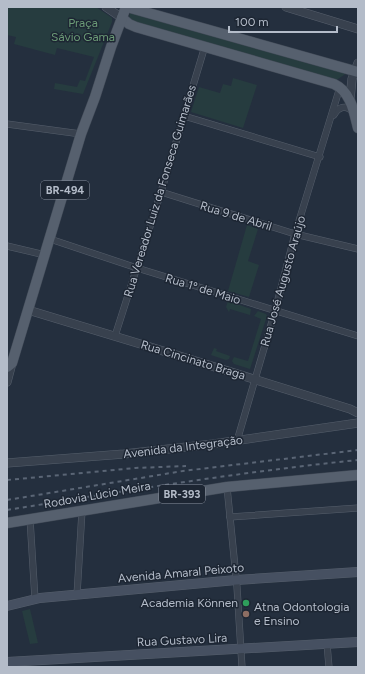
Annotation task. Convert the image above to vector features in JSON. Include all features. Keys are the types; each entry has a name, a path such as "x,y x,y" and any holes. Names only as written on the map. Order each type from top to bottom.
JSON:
{"main road":[{"name":"BR-494","path":"10,365 50,239 81,134 111,47 127,7 357,69"},
{"path":"122,18 132,26 332,83 340,87 350,99 358,128"},
{"name":"Rodovia Lúcio Meira","path":"7,523 227,488 358,475"},
{"name":"Avenida Amaral Peixoto","path":"7,606 35,598 236,580 358,572"},
{"name":"Rua Gustavo Lira","path":"7,662 358,642"}],"street":[{"path":"106,7 122,18"},
{"path":"286,7 296,8 358,29"},
{"name":"Rua Vereador Luiz da Fonseca Guimarães","path":"115,336 161,192 205,46"},
{"path":"350,99 351,81 357,69"},
{"name":"Rua José Augusto Araújo","path":"236,441 275,311 295,234 320,157 340,87"},
{"name":"Rua José Augusto Araújo","path":"330,122 340,108 349,108 354,114"},
{"path":"184,116 320,157"},
{"path":"7,124 81,134"},
{"name":"Rua 9 de Abril","path":"161,192 295,234 358,249"},
{"name":"Rua 1º de Maio","path":"50,239 137,268 358,336"},
{"path":"7,246 45,255"},
{"name":"Rua Cincinato Braga","path":"28,310 255,379 350,409 358,413"},
{"path":"7,382 10,365"},
{"path":"350,409 355,419 354,424"},
{"name":"Avenida da Integração","path":"7,463 124,454 236,441 354,424"},
{"path":"227,488 236,580 242,667"},
{"path":"230,518 358,508"},
{"path":"77,595 82,511"},
{"path":"30,519 35,598"},
{"path":"327,644 329,667"}],"green space":[{"name":"Praça Sávio Gama","path":"7,7 96,7 112,18 112,22 83,94 54,89 55,83 77,87 80,80 85,81 94,57 57,48 55,55 14,44 16,37 7,35"},
{"path":"130,12 347,73 335,81 132,22 129,18"},
{"path":"233,78 257,85 243,128 191,112 199,87 220,93 223,84 231,86"},
{"path":"247,225 258,229 248,261 259,265 249,297 228,291"},
{"path":"228,301 251,309 250,315 230,309 229,312 226,307"},
{"path":"258,311 266,314 267,316 250,369 234,364 232,361 234,357 248,361 261,319 254,316"},
{"path":"214,348 217,349 216,351 230,356 229,359 226,360 211,355"},
{"path":"30,609 38,643 30,644 22,611"}],"railway":[{"path":"7,500 183,471 358,450"},
{"path":"7,510 226,476 358,460"},
{"path":"7,480 135,468 186,466"}],"place":[{"name":"Academia Können","path":"246,603"},
{"name":"Atna Odontologia e Ensino","path":"246,614"}]}
